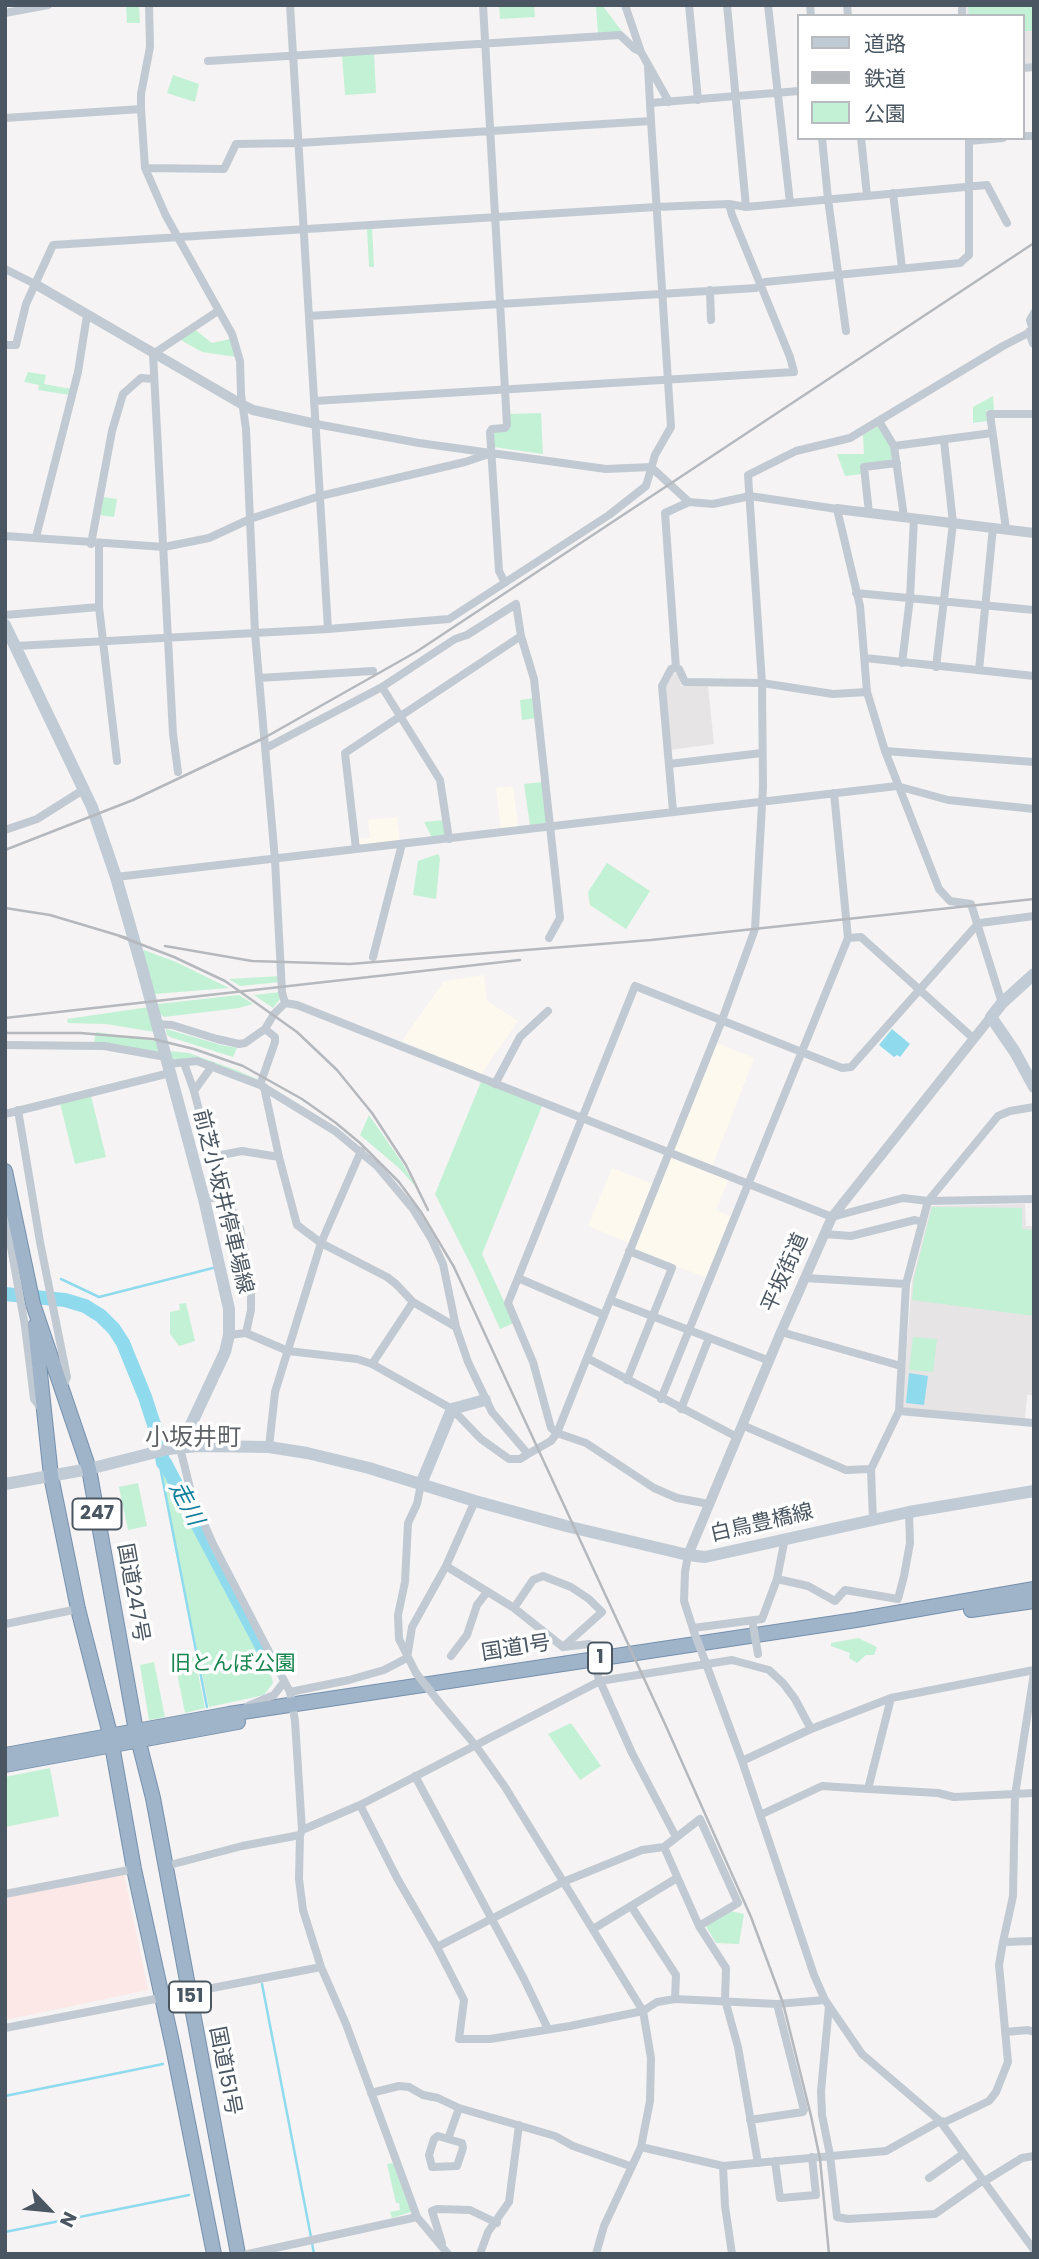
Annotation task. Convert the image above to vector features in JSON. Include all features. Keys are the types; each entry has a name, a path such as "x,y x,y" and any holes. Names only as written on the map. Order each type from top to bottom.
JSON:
{"highway":[{"name":"247","path":"5,1171 13,1254"},
{"name":"国道247号","path":"13,1254 33,1304 89,1469 138,1735"},
{"name":"国道247号","path":"33,1304 51,1476 78,1609 111,1739"},
{"name":"国道1号","path":"138,1735 229,1714 293,1703 867,1618 1034,1590"},
{"name":"国道1号","path":"5,1755 138,1735 293,1703 1034,1601"},
{"name":"国道151号","path":"138,1735 166,1866 238,2254"},
{"name":"国道1号","path":"5,1765 111,1739"},
{"name":"151","path":"111,1739 134,1868 214,2254"}],"main road":[{"name":"前芝小坂井停車場線","path":"5,625 83,790 116,877 204,1199 229,1309 229,1335 219,1369 180,1448"},
{"path":"1034,974 1002,1003 991,1017 1015,1052 1034,1087"},
{"path":"5,1484 89,1469 155,1451 198,1446 269,1447 307,1453 369,1468 421,1485 452,1409 485,1400"},
{"name":"白鳥豊橋線","path":"421,1485 688,1555 717,1555 909,1512 1034,1491"}],"street":[{"path":"5,13 48,5"},
{"path":"149,5 150,47 141,110 145,168 178,238 232,334 239,353 246,422 259,678 275,860 282,992 285,1003"},
{"path":"290,5 328,629"},
{"path":"482,5 507,426 491,430 499,572 505,583"},
{"path":"625,5 641,52 669,102"},
{"path":"689,5 698,100"},
{"path":"726,5 746,207"},
{"path":"768,5 790,203"},
{"path":"208,61 621,35 641,52"},
{"path":"16,646 328,629 449,619 610,515 646,486 655,455 671,427 648,64"},
{"path":"650,103 797,91"},
{"path":"5,118 141,110"},
{"path":"145,168 224,169 236,145 651,121"},
{"path":"822,140 846,331"},
{"path":"861,140 867,195"},
{"path":"309,316 756,288 765,282 960,263 969,255 969,140"},
{"path":"5,345 16,345 26,304 53,245 656,208 729,204 746,207 987,185 1007,223"},
{"path":"893,193 902,268"},
{"path":"314,401 794,372 729,204"},
{"path":"5,269 253,410 316,424 492,453 606,469 651,467 689,502"},
{"path":"710,290 711,320"},
{"path":"153,354 218,311"},
{"path":"229,1335 246,1333 288,1351 372,1364 452,1409 481,1439 509,1459 520,1458 551,1441 557,1433 722,1020 751,946 758,917 762,683 748,475 796,451 850,438 1003,346 1033,334 1030,320 1034,313"},
{"path":"36,537 78,372 87,315"},
{"path":"153,354 173,734 178,772"},
{"path":"117,761 102,640 95,544 112,431 123,394 141,378 154,379"},
{"path":"1006,528 990,415 1034,414"},
{"path":"879,421 894,446 909,517 909,598 902,663"},
{"path":"894,446 992,433"},
{"path":"936,667 953,523 944,441"},
{"path":"5,536 164,547 209,538 250,519 320,496 465,462 492,453"},
{"path":"869,513 864,467 897,463"},
{"path":"867,692 833,694 762,683 685,682 676,668 665,513 689,502 713,504 750,496 1034,533"},
{"path":"837,509 860,606 867,692 885,751 939,888 950,901 971,904 1002,1003"},
{"path":"979,670 993,527"},
{"path":"856,593 1034,610"},
{"path":"266,748 382,687 513,604 518,606 521,636 534,679 560,918 549,938"},
{"path":"5,615 99,607"},
{"path":"356,849 345,753 521,636"},
{"path":"865,658 1034,676"},
{"path":"673,811 662,686 671,669 676,668"},
{"path":"259,678 373,671"},
{"path":"382,687 440,780 449,839"},
{"path":"885,751 1034,762"},
{"path":"669,764 762,753"},
{"path":"116,877 897,786 948,800 1034,809"},
{"path":"5,830 37,820 83,790"},
{"path":"662,1399 848,938 834,793"},
{"path":"373,957 402,844"},
{"path":"709,1504 677,1498 654,1488 586,1443 557,1433 551,1427 533,1362 508,1303 584,1119 635,986 842,1068 851,1068 976,926 980,923 1034,916"},
{"path":"848,938 861,937 973,1038"},
{"path":"157,1024 172,1025 239,1044 251,1041 265,1029 285,1003"},
{"path":"285,1003 298,1005 832,1217 903,1198 928,1201 1034,1199"},
{"path":"495,1084 520,1037 548,1011"},
{"name":"平坂街道","path":"688,1555 832,1217 991,1017"},
{"path":"265,1029 275,1037 275,1042 262,1086 297,1225 321,1243 387,1277 413,1302 456,1327"},
{"path":"5,1045 104,1046 168,1065"},
{"path":"5,1114 168,1065 197,1061 262,1086 307,1113 360,1151 395,1185 432,1240 443,1264 456,1327 485,1400 528,1454"},
{"path":"184,1063 212,1157 240,1228 251,1283 251,1310 246,1333"},
{"path":"194,1090 212,1066"},
{"path":"873,1521 871,1469 899,1412 906,1283 928,1201 998,1116 1034,1107"},
{"path":"18,1110 40,1242 67,1377 66,1385 62,1389"},
{"path":"212,1157 242,1151 279,1157"},
{"path":"269,1447 275,1392 321,1243 360,1151"},
{"path":"204,1199 226,1196"},
{"path":"5,1213 25,1326 34,1399 42,1409"},
{"path":"824,1234 851,1236 915,1220 922,1222"},
{"path":"627,1380 672,1268 629,1251"},
{"path":"518,1278 604,1315"},
{"path":"805,1278 906,1283"},
{"path":"610,1300 770,1361"},
{"path":"372,1364 413,1302"},
{"path":"781,1332 901,1366"},
{"path":"681,1409 709,1338"},
{"path":"587,1358 737,1437"},
{"path":"899,1412 1034,1423"},
{"path":"742,1425 846,1470 871,1469"},
{"path":"180,1448 192,1496 293,1703 301,1833 299,1879 303,1910 321,1967 346,2024 417,2217 445,2251"},
{"path":"421,1485 417,1504 408,1523 398,1639 416,1673 475,1745 505,1787 643,2011 651,2058 650,2101 640,2147 604,2226 596,2254"},
{"path":"407,1658 412,1627 446,1566 475,1501"},
{"path":"777,1579 808,1586 835,1601 845,1590 898,1599 910,1543 909,1512"},
{"path":"694,1630 753,1623 762,1619 777,1579 785,1538"},
{"path":"688,1555 684,1572 684,1601 742,1761 814,1975 827,2003 862,2054 940,2121 1032,2246"},
{"path":"446,1566 514,1608 562,1647 589,1644 594,1647 599,1679 632,1753 676,1837"},
{"path":"514,1608 533,1580 543,1576 571,1587 589,1599 602,1612 562,1647"},
{"path":"451,1656 467,1635 477,1605 487,1592"},
{"path":"5,1624 78,1609"},
{"path":"751,1666 752,1658 758,1654 753,1623"},
{"path":"293,1703 384,1670 407,1658"},
{"path":"166,1866 301,1833 360,1805 599,1679 705,1662 732,1660 760,1666 769,1670 783,1683 795,1699 811,1730"},
{"path":"640,2147 723,2166 886,2151 940,2121 945,2122 989,2101 996,2092 1008,2062 999,1965 1013,1896 1015,1795 1034,1672 891,1698 742,1761"},
{"path":"229,1714 268,1698 284,1682"},
{"path":"869,1789 891,1698"},
{"path":"415,1776 548,2029"},
{"path":"760,1815 822,1786 938,1793 954,1797 1034,1793"},
{"path":"360,1805 464,2000 459,2039 491,2039 548,2029 643,2011 657,2001 675,1999 777,2004 827,2003"},
{"path":"437,1947 564,1882 642,1850 664,1847 700,1819 738,1903 699,1926"},
{"path":"664,1847 699,1926 726,1968 725,2000 738,2047 758,2163"},
{"path":"5,1894 134,1868"},
{"path":"593,1929 677,1878"},
{"path":"631,1906 676,1975 675,1999"},
{"path":"1003,1942 1034,1941"},
{"path":"5,2028 321,1967"},
{"path":"827,2003 822,2115 837,2217 848,2219 935,2214 1022,2158 1034,2156"},
{"path":"750,2120 804,2110 777,2004"},
{"path":"1005,2032 1034,2032"},
{"path":"371,2093 399,2086 409,2087 459,2108 555,2136 573,2146 630,2166"},
{"path":"448,2138 459,2108"},
{"path":"480,2254 488,2232 505,2210 512,2191 519,2125"},
{"path":"438,2136 448,2138 462,2143 464,2148 457,2166 432,2167 429,2155 433,2139 438,2136"},
{"path":"929,2178 962,2154"},
{"path":"775,2161 780,2198 816,2195 812,2157"},
{"path":"723,2166 732,2254"},
{"path":"445,2251 432,2211 437,2208 470,2210 497,2222"},
{"path":"248,2254 417,2217"}],"shaded area":[{"path":"966,5 1034,5 1034,63 1025,64 1025,14 967,14"},
{"path":"678,673 681,686 708,686 714,744 670,750 664,687 671,674"},
{"path":"513,786 518,827 501,829 496,788"},
{"path":"397,817 400,841 357,846 356,839 370,838 368,820"},
{"path":"484,975 487,1001 518,1021 481,1074 402,1041 444,981"},
{"path":"715,1042 754,1058 712,1167 672,1152"},
{"path":"669,1159 728,1180 716,1210 732,1217 707,1278 635,1250 634,1247"},
{"path":"612,1168 653,1184 629,1243 588,1226"},
{"path":"1025,1204 1026,1226 1034,1226 1034,1395 1027,1395 1025,1418 902,1409 912,1281 931,1206"},
{"path":"124,1873 148,1990 5,2020 5,1898"}],"green space":[{"path":"126,5 139,5 140,23 127,23"},
{"path":"499,5 534,5 535,17 500,19"},
{"path":"596,5 602,5 624,34 598,34"},
{"path":"968,5 1034,5 1034,31 1025,31 1025,14 969,14"},
{"path":"374,53 376,93 345,95 342,55"},
{"path":"173,75 199,84 195,102 167,93"},
{"path":"372,227 374,267 369,267 367,228"},
{"path":"194,329 212,343 230,339 236,357 202,352 179,339"},
{"path":"28,372 46,375 44,384 71,389 70,395 38,390 39,385 24,382"},
{"path":"993,396 994,410 986,410 987,421 973,423 973,407"},
{"path":"541,413 543,454 493,447 494,431 505,429 508,414"},
{"path":"878,426 891,447 892,461 862,465 862,474 845,476 837,454 864,454 863,435"},
{"path":"102,497 117,499 114,517 100,515"},
{"path":"534,698 536,718 522,720 520,700"},
{"path":"543,782 548,823 530,825 524,784"},
{"path":"444,820 446,836 432,838 424,822"},
{"path":"438,854 440,858 436,899 413,895 418,861"},
{"path":"607,863 650,891 626,929 590,905 588,892"},
{"path":"144,950 176,962 229,988 155,994"},
{"path":"281,976 281,982 240,986 229,979"},
{"path":"281,992 281,998 273,1008 254,995"},
{"path":"239,995 253,1004 164,1017 160,1014 158,1004"},
{"path":"149,1007 155,1032 106,1024 68,1023 67,1019"},
{"path":"166,1029 237,1048 233,1057 170,1037"},
{"path":"96,1032 156,1041 159,1052 94,1043"},
{"path":"169,1051 189,1053 236,1070 259,1080 259,1083 210,1064 171,1061"},
{"path":"481,1082 542,1106 482,1254 514,1323 500,1329 435,1194"},
{"path":"91,1096 106,1157 75,1164 60,1103"},
{"path":"369,1115 415,1186 399,1168 360,1135"},
{"path":"932,1207 1022,1208 1022,1229 1034,1230 1034,1316 912,1300 914,1278"},
{"path":"186,1303 195,1341 179,1346 170,1334 170,1312 180,1310 179,1304"},
{"path":"913,1337 937,1339 933,1372 909,1370"},
{"name":"旧とんぼ公園","path":"158,1460 164,1464 269,1666 273,1683 264,1695 209,1707"},
{"path":"138,1483 147,1526 128,1530 119,1487"},
{"path":"858,1638 877,1647 874,1655 866,1655 857,1663 849,1658 850,1653 831,1646 831,1643"},
{"path":"194,1654 205,1708 185,1713 174,1658"},
{"path":"154,1662 165,1717 149,1720 140,1665"},
{"path":"571,1723 601,1766 580,1780 548,1734"},
{"path":"50,1768 59,1816 5,1827 5,1777"},
{"path":"730,1911 744,1914 739,1944 716,1943 707,1924"},
{"path":"393,2163 411,2212 392,2218 390,2212 400,2210 387,2164"}],"water":[{"path":"892,1029 910,1044 900,1057 894,1057 879,1045"},
{"path":"909,1373 928,1376 924,1405 906,1403"}],"waterway":[{"path":"61,1279 99,1297 213,1268"},
{"name":"走川","path":"5,1294 65,1300 85,1306 101,1316 114,1329 123,1343 145,1397 160,1443 163,1463 271,1664"},
{"path":"158,1456 207,1707"},
{"path":"262,1984 311,2237"},
{"path":"5,2096 163,2064"},
{"path":"5,2232 189,2195"},
{"path":"312,2243 314,2254"}],"railway":[{"path":"5,850 133,800 264,738 416,652 1034,243"},
{"path":"165,946 252,961 350,964 651,940 1034,899"},
{"path":"5,908 50,915 127,938"},
{"path":"119,936 174,957 225,981 297,1032 337,1070 372,1113 406,1165 428,1210"},
{"path":"5,1018 520,960"},
{"path":"5,1033 80,1033 153,1039 194,1049 243,1066 302,1099 336,1123 399,1182 421,1212 454,1267 751,1917 783,2003 811,2116 820,2159 829,2254"}],"district":[{"name":"小坂井町","path":"193,1439"}]}
